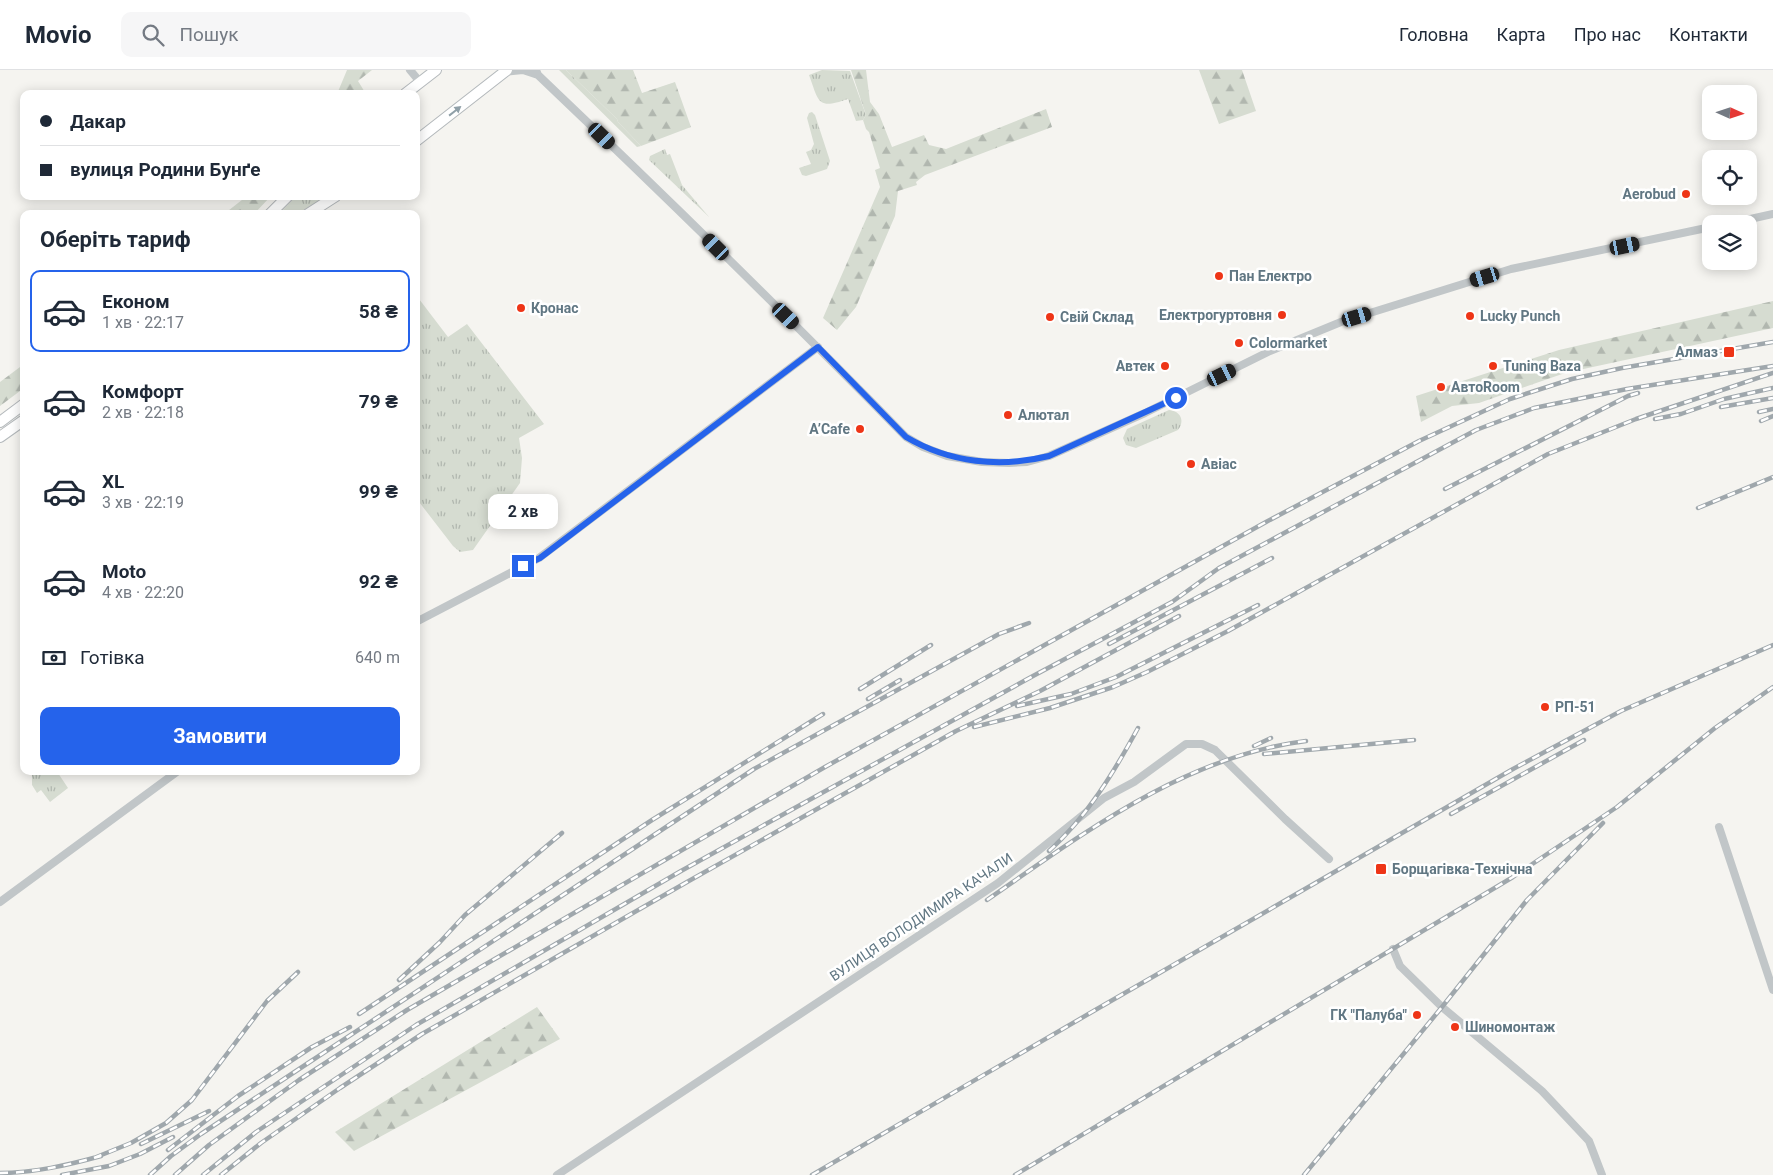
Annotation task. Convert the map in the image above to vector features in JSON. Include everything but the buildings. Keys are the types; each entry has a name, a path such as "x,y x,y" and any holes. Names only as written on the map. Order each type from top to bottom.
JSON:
{"main road":[{"path":"410,90 436,70"},
{"path":"420,138 505,71"},
{"path":"274,210 284,200"},
{"path":"314,210 330,200"},
{"path":"0,422 20,407"},
{"path":"0,437 20,423"}],"street":[{"path":"410,70 420,82"},
{"path":"505,71 523,70 537,72 818,347 906,437 924,447 947,456 982,462 1027,462 1054,455 1145,413 1270,351 1341,322 1511,269 1702,229"},
{"path":"1757,218 1773,214"},
{"path":"420,620 540,558 818,347"},
{"name":"ВУЛИЦЯ ВОЛОДИМИРА КАЧАЛИ","path":"557,1175 998,883 1104,798 1134,782 1186,744 1202,744 1216,750 1285,819 1329,859"},
{"path":"0,902 173,775"},
{"path":"1719,827 1773,990"},
{"path":"1393,950 1400,966 1442,1007 1542,1091 1589,1141 1602,1175"}],"green space":[{"path":"347,70 372,70 358,81 364,90 339,90"},
{"path":"559,70 566,70 617,119 641,146 637,147"},
{"path":"566,70 633,70 642,93 675,82 691,127 641,146 617,119"},
{"path":"822,70 850,71 866,115 863,120 856,121 848,99 830,104 821,101 815,92 809,75"},
{"path":"851,70 866,70 870,102 879,114 892,147 924,135 929,145 946,149 1046,109 1052,127 925,175 916,182 917,185 898,191 895,216 856,307 837,330 823,318 880,187 875,170 880,168 869,132 863,120 866,115"},
{"path":"1199,70 1242,70 1256,111 1219,124"},
{"path":"812,112 815,115 830,161 827,169 806,176 802,175 799,168 811,164 806,152 811,150 814,144 807,118 809,113"},
{"path":"665,149 667,155 670,154 682,185 709,217 649,160 650,156"},
{"path":"242,200 267,200 258,210 229,210"},
{"path":"292,200 320,200 304,210 283,210"},
{"path":"420,300 448,337 467,324 544,424 519,438 522,458 520,483 473,550 460,552 453,546 420,503"},
{"path":"1773,301 1773,328 1565,373 1479,403 1452,406 1421,422 1416,396 1559,350"},
{"path":"20,367 20,391 0,406 0,382"},
{"path":"1169,410 1176,412 1181,417 1178,430 1136,448 1126,445 1123,438 1127,429"},
{"path":"32,775 59,775 68,788 50,802 41,790 37,793 32,785"},
{"path":"537,1007 560,1039 354,1151 335,1132"}],"railway":[{"path":"175,1175 209,1145 299,1080 407,1010 825,767 1266,522 1419,441 1510,399 1572,379 1622,368 1773,342"},
{"path":"203,1175 256,1132 416,1025 681,871 1033,676 1172,602 1219,568 1476,430 1534,408 1627,389 1773,366"},
{"path":"974,727 1050,708 1113,687 1147,672 1228,631 1548,454 1636,419 1773,373"},
{"path":"1655,419 1681,414 1724,399 1773,388"},
{"path":"1445,489 1628,396 1638,393"},
{"path":"1721,407 1773,398"},
{"path":"1759,412 1773,409"},
{"path":"1761,421 1773,416"},
{"path":"1698,508 1773,477"},
{"path":"1109,644 1272,558"},
{"path":"1017,706 1071,694 1116,677 1258,605"},
{"path":"221,1175 261,1143 422,1034 956,731 1040,691 1179,616"},
{"path":"150,1175 171,1156 201,1134 754,769 999,634 1029,623"},
{"path":"860,689 931,645"},
{"path":"812,1175 1513,769 1621,711 1773,645"},
{"path":"868,699 900,680"},
{"path":"1015,1175 1513,877 1617,807 1715,728 1773,687"},
{"path":"359,1014 652,820 823,714"},
{"path":"1049,851 1088,809 1138,728"},
{"path":"1254,746 1271,738"},
{"path":"1264,754 1414,740"},
{"path":"1451,814 1584,740"},
{"path":"987,900 1099,824 1177,780 1219,763 1262,749 1306,741"},
{"path":"1304,1175 1527,900 1603,823"},
{"path":"399,980 440,942 465,915 562,833"},
{"path":"94,1158 131,1143 166,1123 192,1100 267,1001 298,972"},
{"path":"168,1150 238,1096 312,1047 350,1027"},
{"path":"141,1144 209,1111"},
{"path":"62,1175 109,1166 140,1154 173,1137"},
{"path":"0,1173 51,1168 101,1156"}],"place":[{"name":"Aerobud","path":"1686,194"},
{"name":"Пан Електро","path":"1219,276"},
{"name":"Кронас","path":"521,308"},
{"name":"Електрогуртовня","path":"1282,315"},
{"name":"Lucky Punch","path":"1470,316"},
{"name":"Свій Склад","path":"1050,317"},
{"name":"Colormarket","path":"1239,343"},
{"name":"Алмаз","path":"1729,352"},
{"name":"Автек","path":"1165,366"},
{"name":"Tuning Baza","path":"1493,366"},
{"name":"АвтоRoom","path":"1441,387"},
{"name":"Алютал","path":"1008,415"},
{"name":"A’Cafe","path":"860,429"},
{"name":"Авіас","path":"1191,464"},
{"name":"РП-51","path":"1545,707"},
{"name":"Борщагівка-Технічна","path":"1381,869"},
{"name":"ГК \"Палуба\"","path":"1417,1015"},
{"name":"Шиномонтаж","path":"1455,1027"}],"route":[{"path":"523,566 540,558 818,347 906,437 924,447 947,456 982,462 1027,462 1054,455 1176,398"}]}
